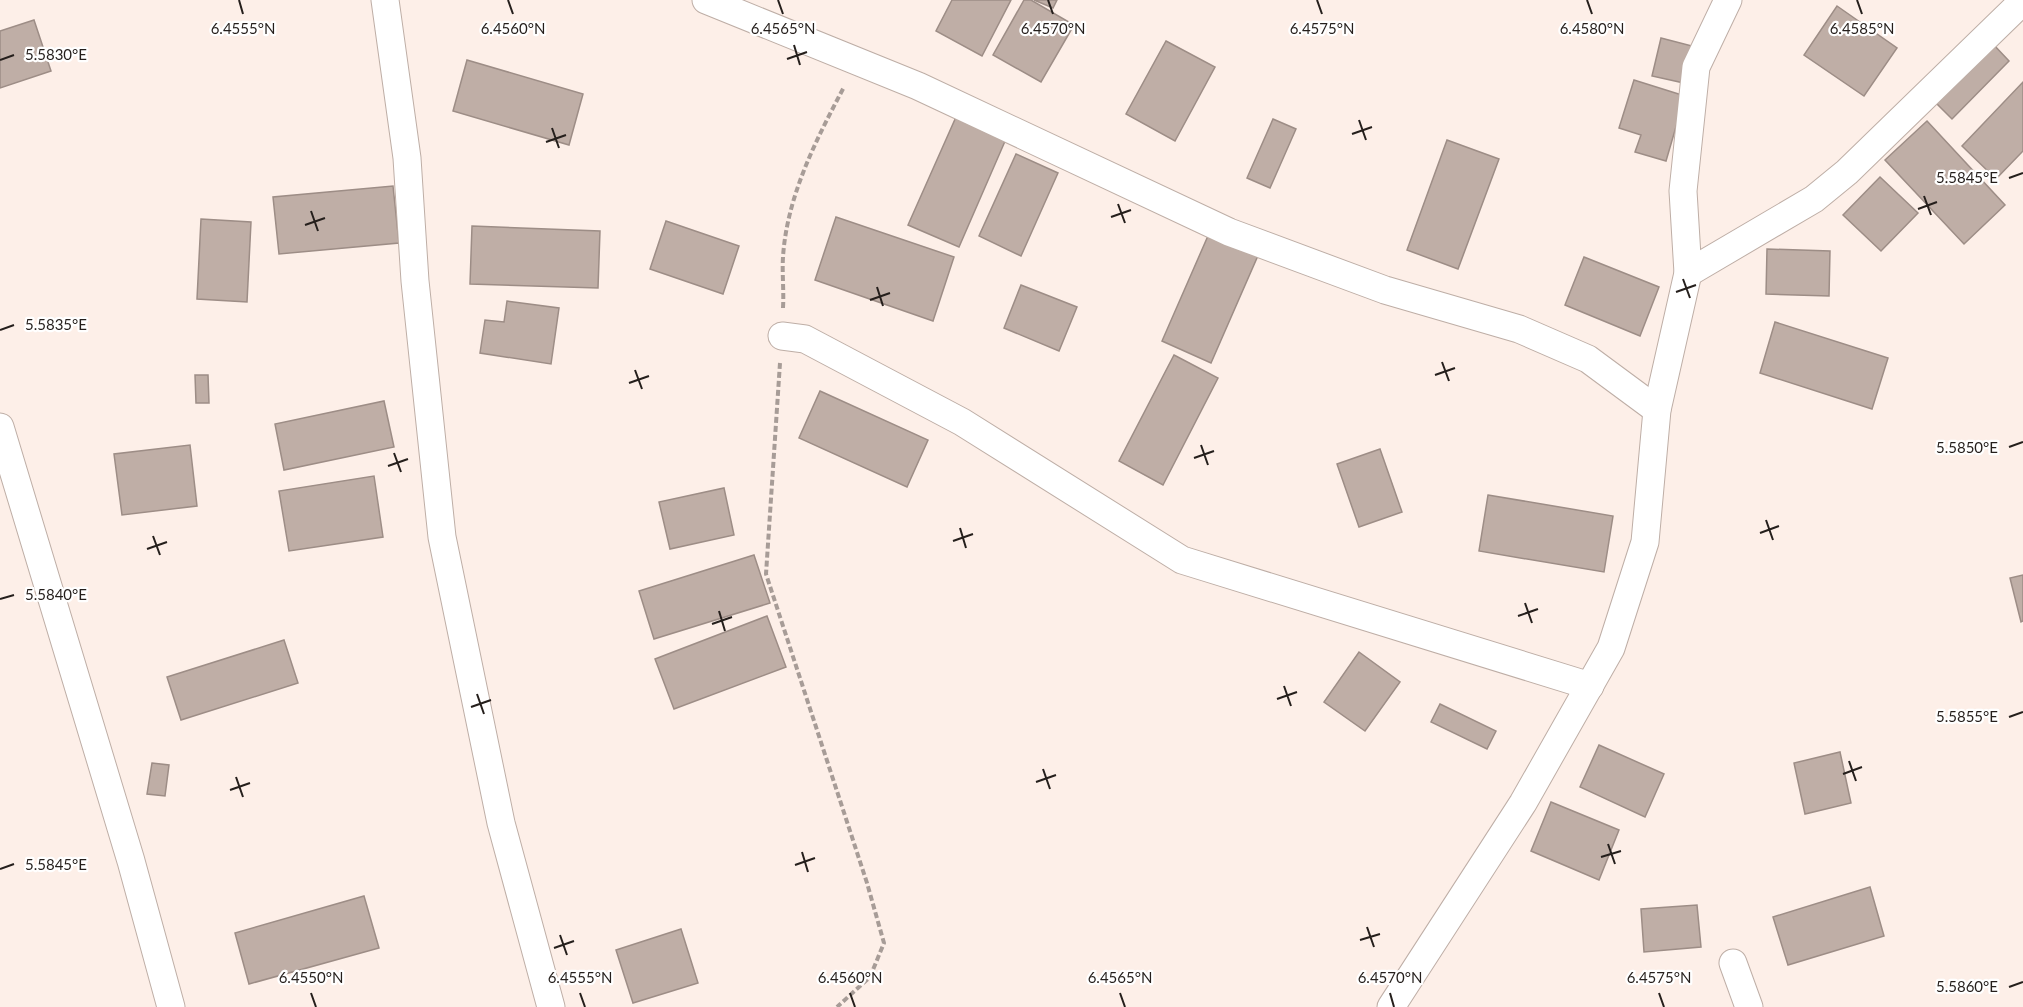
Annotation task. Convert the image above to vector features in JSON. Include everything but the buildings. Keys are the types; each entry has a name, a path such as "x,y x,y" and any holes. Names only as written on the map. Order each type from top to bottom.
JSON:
{"street":[{"path":"385,0 407,158 415,281 442,537 501,824 551,1007"},
{"path":"705,0 928,91 1229,232 1385,290 1519,329 1588,359 1657,410"},
{"path":"1391,1007 1523,803 1611,648 1645,542 1657,410 1688,273 1683,191 1696,67 1728,0"},
{"path":"1688,273 1814,199 1847,172 2023,1"},
{"path":"782,336 805,339 962,422 1182,560 1590,686"},
{"path":"0,427 131,861 171,1007"},
{"path":"1733,963 1749,1007"}],"path":[{"path":"837,1007 870,978 884,943 867,882 766,574 782,336 783,256 791,211 812,148 857,62"}]}
